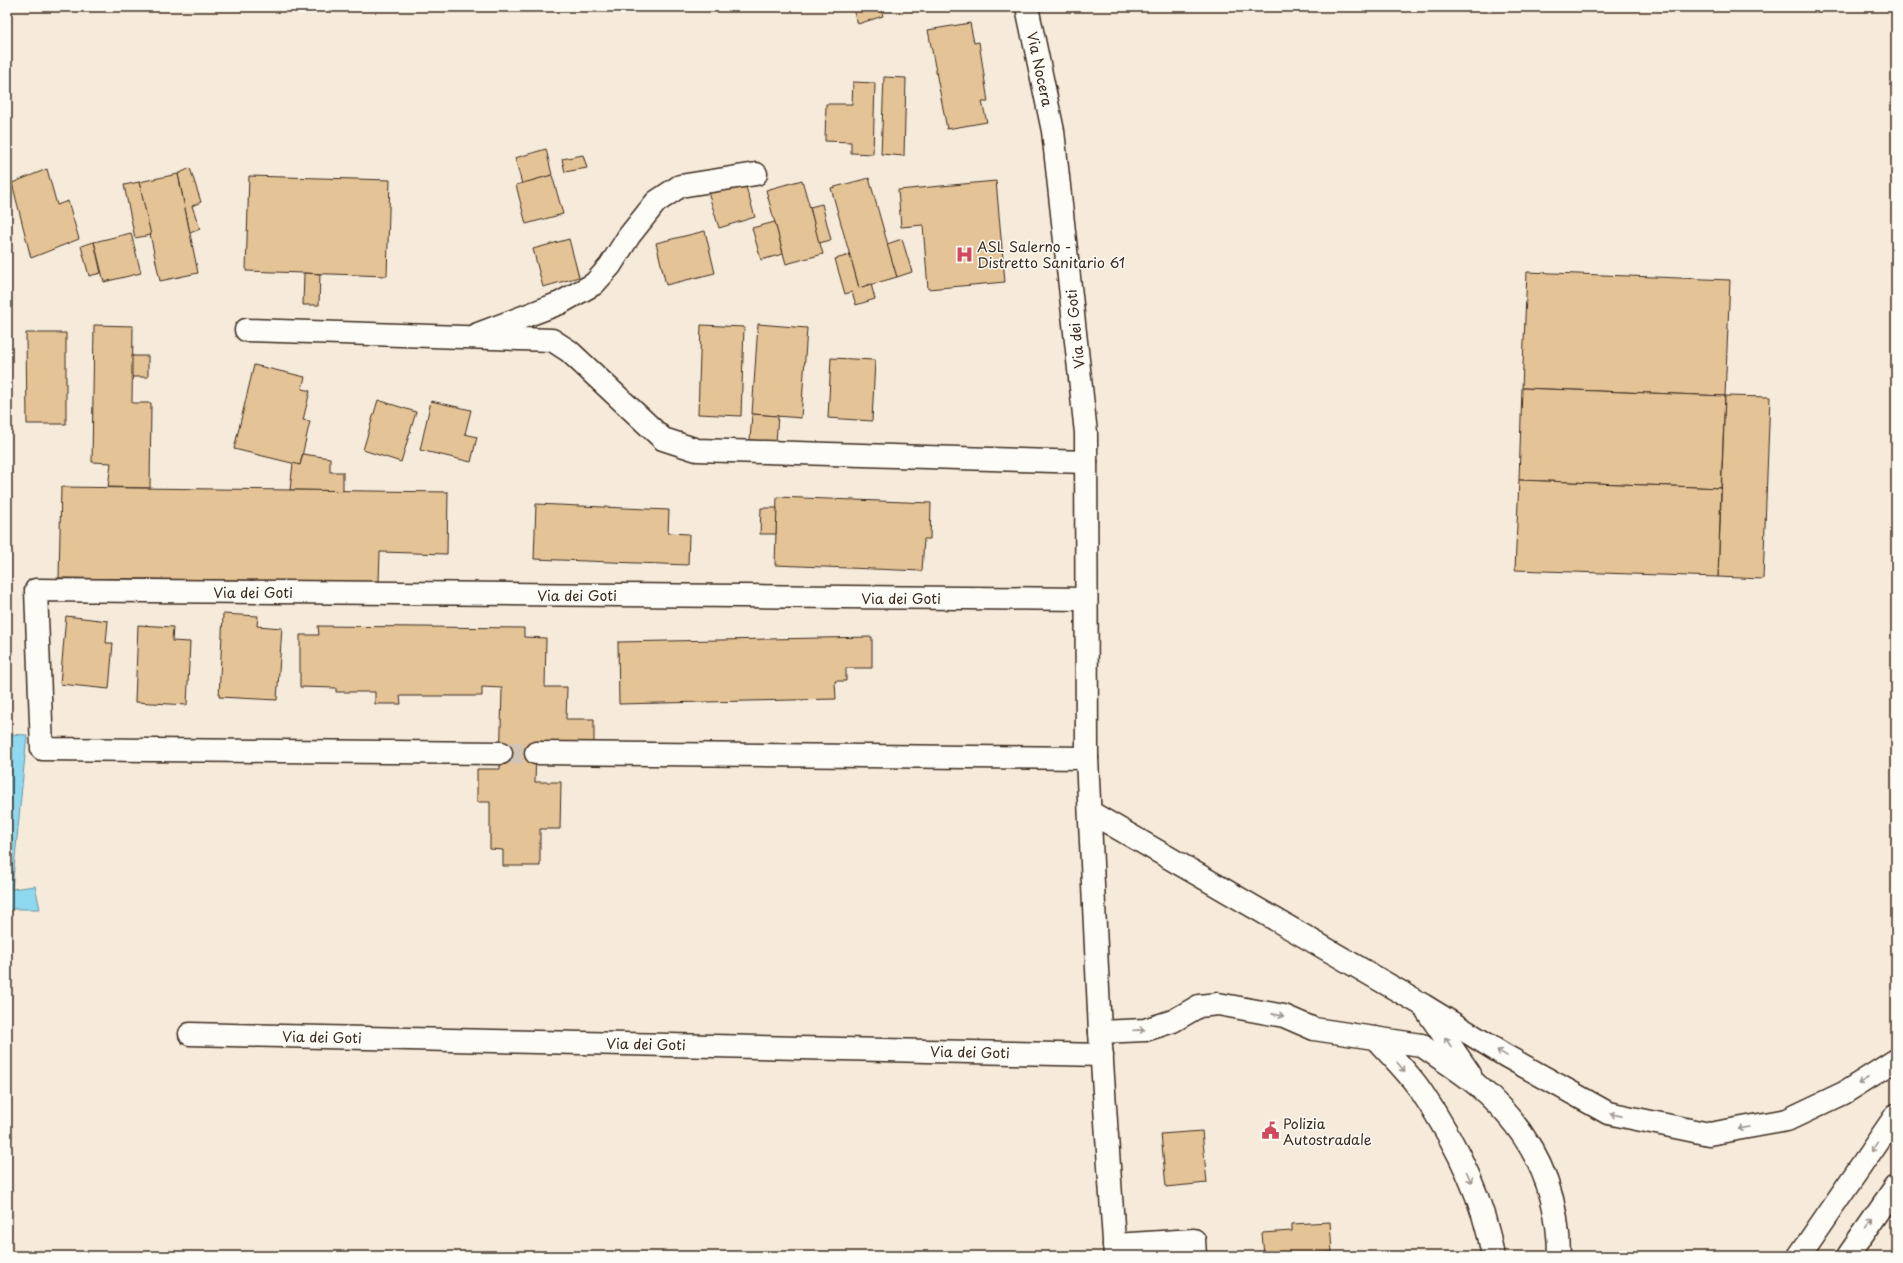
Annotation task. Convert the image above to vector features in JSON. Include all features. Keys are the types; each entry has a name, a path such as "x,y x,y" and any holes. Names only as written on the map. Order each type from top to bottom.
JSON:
{"main road":[{"name":"Via Nocera","path":"1027,7 1053,131"},
{"name":"Via dei Goti","path":"1053,131 1086,433 1087,758 1100,1032 1115,1250"},
{"path":"469,337 560,303 594,284 610,266 629,236 656,202 680,186 756,174"},
{"path":"246,330 552,340 568,351 663,439 697,450 1086,462"},
{"name":"Via dei Goti","path":"501,753 42,749 36,590 1086,599"},
{"path":"536,753 1087,758"},
{"path":"1090,812 1423,1005 1506,1056 1608,1113 1709,1134 1787,1120 1844,1093 1896,1060"},
{"path":"1100,1032 1145,1030 1162,1026 1199,1006 1218,1004 1284,1016 1314,1029 1421,1045 1478,1086"},
{"path":"1423,1005 1478,1086 1513,1122 1538,1161 1549,1186 1556,1215 1559,1256"},
{"name":"Via dei Goti","path":"190,1034 1102,1055"},
{"path":"1375,1038 1421,1090 1455,1147 1478,1195 1490,1237 1493,1256"},
{"path":"1799,1256 1896,1115"},
{"path":"1848,1256 1896,1187"},
{"path":"1115,1250 1194,1240 1195,1256"}],"water":[{"path":"7,734 27,735 12,889 35,886 40,909 7,909"}],"building":[{"path":"852,7 880,7 883,16 858,24"},
{"path":"970,23 974,43 979,42 988,102 982,102 987,122 947,129 928,30"},
{"path":"884,77 906,78 904,156 881,154"},
{"path":"853,82 875,83 873,154 851,153 851,142 825,141 826,104 852,104"},
{"path":"546,149 552,175 522,184 515,158"},
{"path":"583,155 587,168 565,172 562,159"},
{"path":"190,168 201,202 192,206 200,229 190,233 178,174"},
{"path":"47,169 57,205 68,201 79,239 31,258 12,183"},
{"path":"178,174 198,273 160,281 139,182"},
{"path":"552,175 563,214 526,224 516,185"},
{"path":"249,176 390,180 387,276 246,271"},
{"path":"743,177 755,217 719,228 707,189"},
{"path":"869,178 897,277 859,288 831,188"},
{"path":"802,180 823,254 786,264 766,190"},
{"name":"ASL Salerno - Distretto Sanitario 61","path":"996,181 1005,282 928,289 923,225 901,227 898,190"},
{"path":"139,182 151,235 135,238 124,185"},
{"path":"822,204 831,240 819,243 810,207"},
{"path":"775,222 783,254 761,260 752,228"},
{"path":"705,231 715,273 666,285 656,243"},
{"path":"131,233 141,273 104,282 94,242"},
{"path":"569,239 579,277 543,287 533,249"},
{"path":"902,239 912,272 897,277 887,244"},
{"path":"94,242 101,273 89,276 81,246"},
{"path":"850,255 859,288 871,284 875,299 856,305 852,292 845,294 835,259"},
{"path":"1527,272 1730,280 1725,396 1522,388"},
{"path":"304,273 320,274 319,305 303,305"},
{"path":"758,324 807,328 801,418 752,414"},
{"path":"94,325 133,326 132,403 151,403 150,488 108,487 111,463 92,462"},
{"path":"701,325 744,327 741,416 698,414"},
{"path":"8,331 9,384 7,384"},
{"path":"26,333 66,333 66,424 27,424"},
{"path":"132,356 148,356 148,377 132,377"},
{"path":"831,358 875,360 872,421 828,418"},
{"path":"254,365 305,377 302,389 310,391 303,420 310,421 300,465 234,449"},
{"path":"1522,388 1725,396 1721,488 1519,480"},
{"path":"1725,396 1770,397 1763,579 1718,577"},
{"path":"378,400 416,412 401,462 363,450"},
{"path":"431,401 471,410 465,434 477,437 471,462 420,450"},
{"path":"752,414 778,416 776,442 750,440"},
{"path":"303,454 330,458 330,472 343,472 343,491 290,490 293,463 300,465"},
{"path":"1519,480 1721,488 1718,577 1515,570"},
{"path":"61,487 448,492 447,554 380,552 379,582 59,578"},
{"path":"777,497 931,503 930,539 924,539 922,571 775,565"},
{"path":"536,504 669,510 668,533 689,534 688,565 534,559"},
{"path":"761,508 777,508 776,534 760,534"},
{"path":"223,614 258,616 257,626 282,628 277,700 219,697"},
{"path":"66,616 108,621 106,643 113,643 109,689 60,684"},
{"path":"138,625 173,627 172,641 190,642 187,705 135,702"},
{"path":"318,626 524,628 524,637 546,638 545,687 567,687 566,719 594,719 594,749 536,753 535,782 561,782 560,829 540,829 540,866 503,866 503,850 490,849 490,802 477,802 477,769 500,769 502,688 482,687 482,696 400,696 401,704 375,704 375,692 336,692 336,688 300,687 300,635 319,635"},
{"path":"872,637 872,668 846,668 846,681 835,681 836,699 619,704 618,642"},
{"path":"1202,1131 1207,1183 1166,1187 1161,1134"},
{"path":"1330,1222 1332,1252 1315,1253 1315,1256 1264,1256 1262,1233 1292,1231 1292,1224"}],"tunnel":[{"path":"501,753 536,753"}],"place":[{"name":"ASL Salerno - Distretto Sanitario 61","path":"964,254"},
{"name":"Polizia Autostradale","path":"1270,1131"}]}
